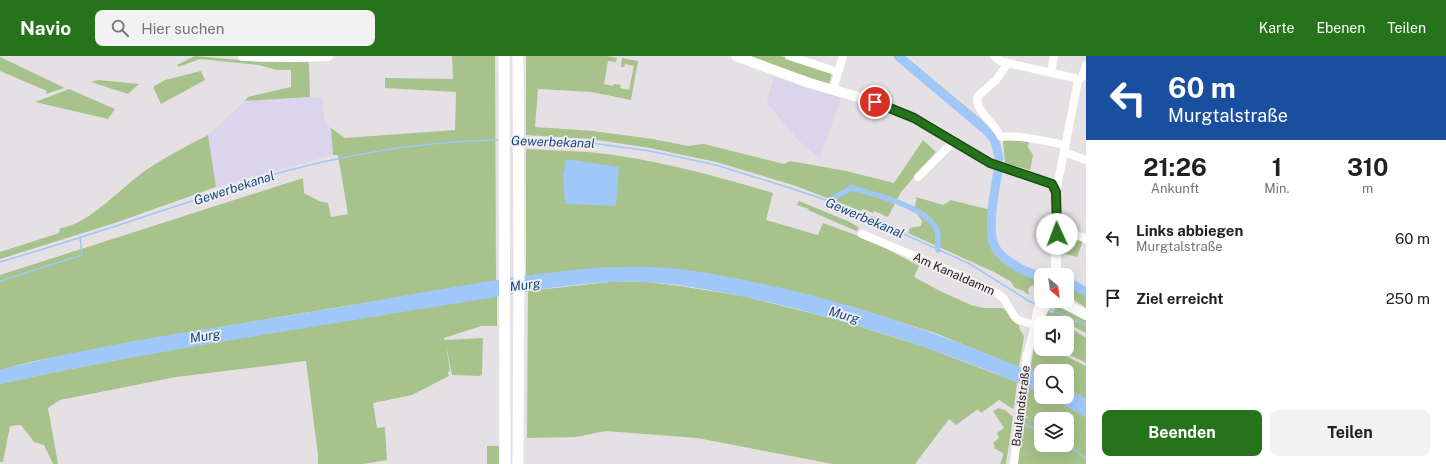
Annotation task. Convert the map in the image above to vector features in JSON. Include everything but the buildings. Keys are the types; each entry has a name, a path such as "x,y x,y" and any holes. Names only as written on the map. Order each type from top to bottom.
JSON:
{"highway":[{"path":"504,56 505,464"},
{"path":"518,56 518,464"}],"main road":[{"path":"243,56 328,56"},
{"path":"743,57 809,83 870,100 898,110 929,126 990,163 1050,182 1054,186 1056,192 1056,268"},
{"path":"1053,268 1056,259"},
{"path":"1074,308 1086,315"}],"street":[{"path":"789,56 838,72"},
{"path":"833,90 843,56"},
{"path":"994,56 1000,61 1051,74 1075,78 1078,81"},
{"path":"1051,74 1054,56"},
{"path":"1008,63 996,80 978,96 977,102 978,106 999,132 1001,137 1011,136 1030,138 1064,149 1086,160"},
{"path":"1056,192 1078,81 1082,77 1086,65"},
{"path":"918,177 954,141"},
{"path":"1057,234 1068,233 1081,236 1086,239"},
{"name":"Am Kanaldamm","path":"862,234 955,273 998,294 1004,299 1018,320 1034,325"},
{"name":"Baulandstraße","path":"1014,464 1029,345 1034,328"}],"shaded area":[{"path":"774,76 841,98 820,159 798,140 767,103"},
{"path":"322,97 325,124 331,128 333,155 216,187 208,135 245,101"}],"green space":[{"path":"195,56 261,62 308,62 310,97 245,101 248,97 291,87 291,70 277,70 259,65 200,59 178,67 177,65"},
{"path":"452,56 495,56 496,281 136,341 30,362 0,370 0,275 303,178 304,193 319,201 328,203 331,217 348,214 338,155 333,155 331,128 345,138 455,130 456,92 385,88 385,78 453,79"},
{"path":"526,56 607,56 617,58 616,62 608,61 604,84 613,86 614,84 621,85 620,88 629,90 634,66 625,64 624,67 621,67 622,58 638,61 631,100 592,92 538,89 535,127 593,131 653,139 688,146 704,144 784,164 790,161 846,171 894,183 923,140 936,152 901,192 888,217 874,211 873,213 863,209 861,211 793,185 716,162 650,148 591,139 526,135"},
{"path":"751,56 781,56 832,73 829,84 754,59"},
{"path":"901,56 905,56 983,121 998,140 982,123"},
{"path":"0,57 64,88 46,94 47,91 0,71"},
{"path":"201,71 205,80 161,104 153,87 165,80"},
{"path":"98,80 139,84 128,94 91,82"},
{"path":"69,89 115,109 108,119 35,102"},
{"path":"208,135 216,187 115,223 0,259 0,252 59,233 60,228 71,226 82,220 93,213 146,170"},
{"path":"1014,138 1029,141 1028,147 1033,155 1030,170 1005,163 1003,141"},
{"path":"526,149 588,152 635,158 704,174 773,193 766,220 818,235 823,223 872,241 919,266 914,277 940,291 971,305 984,308 1002,308 1007,311 1013,321 1019,325 1024,336 1019,367 935,333 853,307 738,279 643,267 576,270 526,276"},
{"path":"916,197 943,205 951,200 991,210 991,244 994,250 1005,262 1019,271 1034,277 1034,286 1030,286 1028,290 1029,294 1015,288 1010,281 994,272 908,233 910,228 921,226 922,221 915,210"},
{"path":"799,201 850,222 859,229 856,231 797,205"},
{"path":"1068,237 1083,241 1077,257 1062,253 1065,238"},
{"path":"610,282 647,282 742,296 835,319 922,346 1017,382 1014,407 1013,409 999,400 981,413 978,409 956,425 949,419 915,464 833,464 697,438 606,431 576,437 527,438 528,291"},
{"path":"1074,282 1086,289 1086,308 1074,300"},
{"path":"497,296 497,326 481,326 444,338 445,340 483,338 482,374 480,376 452,375 446,345 450,371 448,372 449,376 412,395 373,403 377,428 385,427 387,460 363,464 318,464 306,361 176,377 60,400 48,408 58,464 53,464 44,445 34,442 21,425 10,426 3,462 0,462 0,384 186,348"},
{"path":"1055,308 1062,308 1086,319 1086,333 1074,327 1074,316 1044,316 1046,310 1053,313"},
{"path":"1074,330 1086,338 1086,363 1072,356 1074,356"},
{"path":"1034,348 1034,356 1065,356 1086,366 1086,399 1074,392 1074,364 1034,364 1034,373 1030,371"},
{"path":"1028,387 1034,390 1034,404 1063,404 1086,417 1086,464 1017,464 1021,417 1030,418 1023,415"},
{"path":"998,408 1005,410 1013,417 1006,464 1000,464 1003,453 994,448 993,443 999,438 997,433 1004,428 993,411"},
{"path":"487,446 499,446 499,464 487,464"}],"water":[{"path":"566,159 619,167 616,206 565,204 563,177"},
{"name":"Murg","path":"608,267 669,268 695,271 808,294 909,325 976,349 1034,373 1034,390 942,353 841,321 741,296 693,287 645,282 608,282 570,285 197,346 0,384 0,370 39,360 118,344 498,280 571,270"},
{"path":"1074,392 1086,399 1086,417 1063,404 1074,404"}],"waterway":[{"path":"898,56 987,131 995,141 999,158"},
{"name":"Gewerbekanal","path":"523,139 591,143 650,151 716,165 793,189 829,201 863,216 873,217 904,234 970,264 1034,303"},
{"name":"Gewerbekanal","path":"0,262 74,240 248,182 289,170 350,156 400,148 449,142 499,140"},
{"path":"998,171 991,219 994,245 997,251 1007,260 1026,272 1034,274"},
{"path":"829,201 851,188 885,197 910,207 930,220 936,228 938,236 938,250"},
{"path":"0,281 82,255 80,237"},
{"path":"1074,285 1086,292"},
{"name":"Gewerbekanal","path":"1049,309 1086,325"},
{"path":"1022,423 1034,429"},
{"path":"1074,450 1086,458"}],"route":[{"path":"875,102 898,110 914,118 990,163 1050,182 1054,186 1056,192 1057,234"}]}
